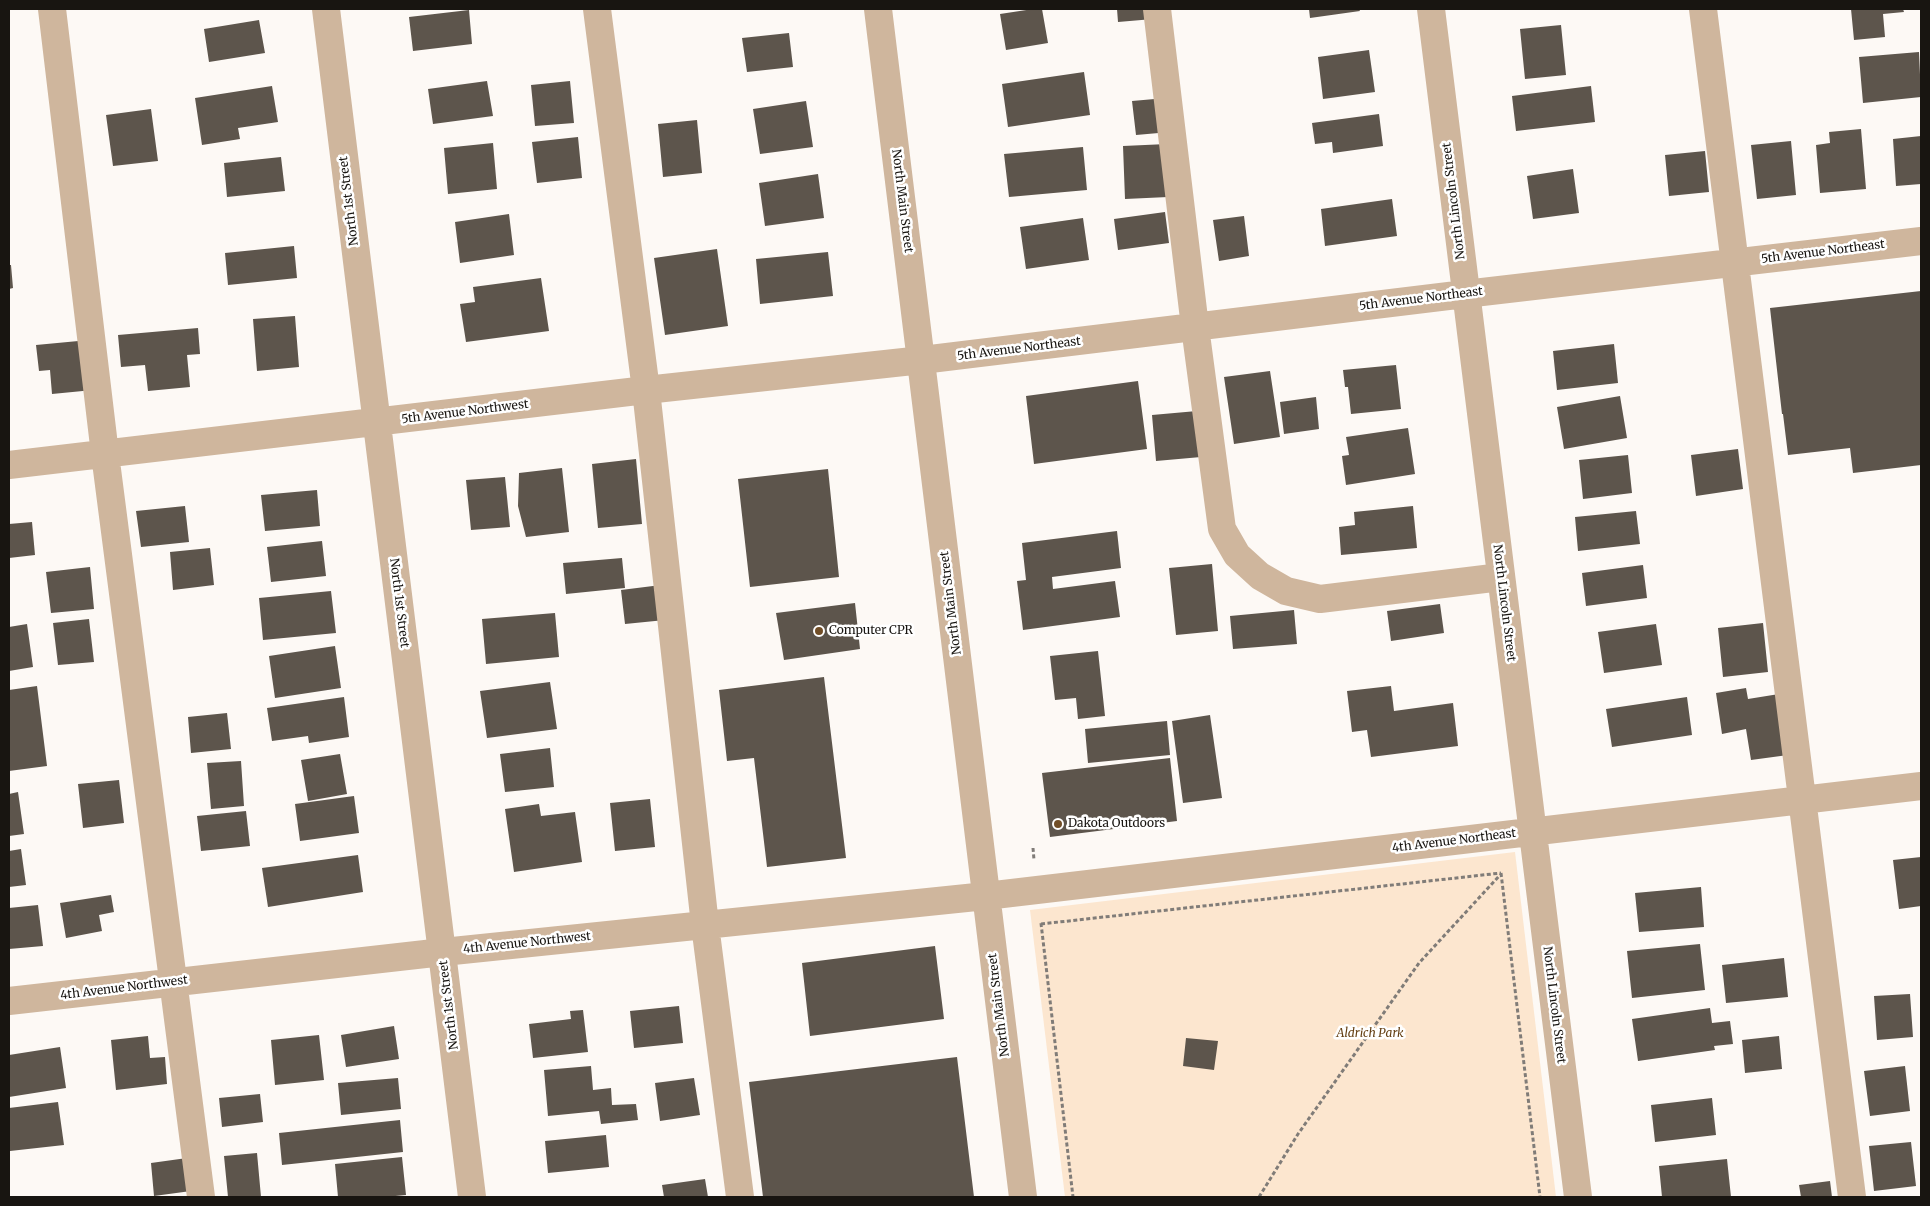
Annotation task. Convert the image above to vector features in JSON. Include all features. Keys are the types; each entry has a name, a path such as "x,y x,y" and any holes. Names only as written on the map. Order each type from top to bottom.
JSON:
{"street":[{"path":"52,9 105,454 201,1197"},
{"name":"North 1st Street","path":"326,9 472,1197"},
{"path":"597,9 646,390 705,925 740,1197"},
{"name":"North Main Street","path":"878,9 1023,1197"},
{"path":"1157,9 1222,529 1237,555 1260,576 1286,591 1320,599 1501,577"},
{"name":"North Lincoln Street","path":"1431,9 1578,1197"},
{"path":"1703,9 1852,1197"},
{"name":"5th Avenue Northeast","path":"922,360 1921,241"},
{"name":"5th Avenue Northwest","path":"9,465 646,390 922,360"},
{"name":"4th Avenue Northeast","path":"986,896 1921,786"},
{"name":"4th Avenue Northwest","path":"9,1002 443,952 986,896"}],"path":[{"path":"1033,848 1074,1197"},
{"path":"1041,924 1501,873"},
{"path":"1259,1197 1298,1134 1419,963 1501,873"},
{"path":"1501,873 1540,1197"}],"green space":[{"name":"Aldrich Park","path":"1515,852 1556,1197 1065,1197 1030,910"}],"building":[{"path":"1042,9 1048,43 1006,50 1000,14"},
{"path":"1117,9 1152,9 1153,19 1118,22"},
{"path":"1309,9 1359,9 1360,11 1310,18"},
{"path":"1851,9 1903,9 1904,12 1883,14 1885,37 1854,40"},
{"path":"469,10 472,44 413,51 409,17"},
{"path":"259,20 265,53 209,62 204,29"},
{"path":"1561,25 1566,75 1525,79 1520,29"},
{"path":"789,33 793,67 747,72 742,38"},
{"path":"1369,50 1375,92 1323,99 1318,57"},
{"path":"1919,52 1921,97 1863,103 1859,57"},
{"path":"1084,72 1090,115 1008,127 1002,84"},
{"path":"487,81 493,116 433,124 428,89"},
{"path":"570,81 574,123 535,126 531,85"},
{"path":"272,86 278,122 238,128 240,139 202,145 195,98"},
{"path":"1591,86 1595,122 1516,131 1512,96"},
{"path":"1166,98 1170,132 1136,135 1132,101"},
{"path":"806,101 813,147 760,154 753,109"},
{"path":"151,109 158,161 113,166 106,115"},
{"path":"1379,114 1383,146 1333,153 1332,142 1315,144 1312,123"},
{"path":"697,120 702,173 663,177 658,124"},
{"path":"1861,129 1866,189 1820,193 1816,145 1830,143 1829,132"},
{"path":"1921,136 1921,184 1896,186 1893,139"},
{"path":"578,137 582,178 537,183 532,142"},
{"path":"1791,141 1796,195 1757,199 1751,145"},
{"path":"493,143 497,189 448,194 444,148"},
{"path":"1167,144 1168,197 1125,199 1123,146"},
{"path":"1083,147 1087,190 1009,197 1004,154"},
{"path":"1705,151 1709,192 1669,196 1665,155"},
{"path":"281,157 285,191 227,197 224,163"},
{"path":"1573,169 1579,213 1533,219 1527,176"},
{"path":"818,174 824,218 765,226 759,183"},
{"path":"1392,199 1397,236 1325,246 1321,209"},
{"path":"1165,212 1169,243 1118,250 1114,219"},
{"path":"509,214 514,255 460,263 455,222"},
{"path":"1244,216 1249,256 1219,261 1213,220"},
{"path":"1083,218 1089,260 1026,269 1020,227"},
{"path":"294,246 297,278 228,285 225,253"},
{"path":"717,249 728,326 665,335 654,258"},
{"path":"828,252 833,296 760,304 756,259"},
{"path":"9,265 11,265 13,288 9,289"},
{"path":"541,278 549,331 466,342 460,304 475,302 473,287"},
{"path":"1921,291 1921,465 1853,473 1850,448 1788,455 1770,308"},
{"path":"295,316 299,367 257,371 253,319"},
{"path":"198,328 200,354 187,355 190,387 148,391 145,365 121,367 118,335"},
{"path":"89,340 93,390 52,394 50,370 39,371 36,345"},
{"path":"1614,344 1618,383 1557,390 1553,351"},
{"path":"1396,365 1401,409 1351,414 1348,387 1345,387 1343,370"},
{"path":"1270,371 1280,437 1234,444 1224,377"},
{"path":"1138,381 1147,449 1034,464 1026,396"},
{"path":"1620,396 1627,438 1564,449 1557,407"},
{"path":"1316,397 1319,429 1284,434 1280,402"},
{"path":"1197,411 1201,457 1156,461 1152,415"},
{"path":"1408,428 1415,474 1346,485 1342,456 1349,455 1346,437"},
{"path":"1738,449 1743,489 1696,496 1691,455"},
{"path":"1628,455 1632,493 1583,499 1579,460"},
{"path":"636,459 642,524 598,528 592,464"},
{"path":"562,468 569,532 526,537 518,506 519,473"},
{"path":"828,469 839,577 750,587 738,479"},
{"path":"505,477 510,527 471,530 466,480"},
{"path":"317,490 320,526 265,531 261,495"},
{"path":"185,506 189,542 141,547 136,511"},
{"path":"1413,506 1417,548 1341,555 1339,527 1355,525 1354,512"},
{"path":"1636,511 1640,544 1578,551 1575,517"},
{"path":"32,522 35,555 9,558 9,524"},
{"path":"1117,531 1121,568 1052,577 1053,589 1115,581 1120,617 1023,630 1017,581 1026,580 1022,543"},
{"path":"322,541 326,576 271,582 267,547"},
{"path":"210,548 214,585 173,590 170,552"},
{"path":"622,558 625,588 566,594 563,563"},
{"path":"1212,564 1218,631 1176,635 1169,568"},
{"path":"1643,565 1647,598 1586,606 1582,573"},
{"path":"90,567 94,609 51,613 46,572"},
{"path":"661,585 665,620 625,624 621,590"},
{"path":"331,591 336,633 263,640 259,598"},
{"name":"Computer CPR","path":"855,603 860,649 784,660 776,613"},
{"path":"1440,604 1444,633 1391,641 1387,611"},
{"path":"1294,610 1297,644 1233,649 1230,616"},
{"path":"555,613 559,657 486,664 482,619"},
{"path":"89,619 94,662 58,665 53,623"},
{"path":"1763,623 1768,672 1723,677 1718,628"},
{"path":"27,624 33,667 9,671 9,627"},
{"path":"1656,624 1662,665 1604,673 1598,632"},
{"path":"335,646 341,688 275,698 269,656"},
{"path":"1098,651 1105,716 1078,719 1076,698 1055,700 1050,656"},
{"path":"824,677 846,858 767,867 754,758 727,761 719,690"},
{"path":"550,682 557,729 487,738 480,691"},
{"path":"37,686 47,766 9,771 9,690"},
{"path":"1391,686 1394,711 1453,703 1458,746 1371,757 1367,730 1352,732 1347,691"},
{"path":"1746,688 1748,699 1779,694 1788,755 1751,760 1746,729 1722,734 1716,693"},
{"path":"344,697 349,737 309,743 308,736 272,741 267,708"},
{"path":"1687,697 1692,735 1612,747 1606,709"},
{"path":"227,713 231,749 191,753 188,717"},
{"path":"1210,715 1222,798 1183,803 1172,721"},
{"path":"1167,721 1170,755 1088,763 1085,729"},
{"path":"550,748 554,787 505,792 500,754"},
{"path":"340,754 347,794 308,801 301,760"},
{"path":"1170,758 1177,821 1050,837 1042,773"},
{"path":"241,761 244,806 211,809 207,763"},
{"path":"119,780 124,823 83,828 78,784"},
{"path":"18,792 24,834 9,836 9,794"},
{"path":"354,796 359,833 300,841 295,804"},
{"path":"650,799 655,847 615,851 610,803"},
{"path":"539,804 541,816 575,812 582,862 514,872 505,809"},
{"path":"246,811 250,846 201,851 197,816"},
{"path":"21,849 26,885 9,887 9,851"},
{"path":"358,855 363,892 268,907 262,868"},
{"path":"1921,857 1921,906 1899,909 1893,860"},
{"path":"1701,887 1704,927 1639,932 1635,893"},
{"path":"111,895 114,912 99,915 102,931 66,938 60,903"},
{"path":"38,905 43,946 9,949 9,908"},
{"path":"1700,944 1705,990 1632,998 1627,951"},
{"path":"935,946 944,1019 810,1036 802,963"},
{"path":"1784,958 1788,997 1726,1003 1722,965"},
{"path":"1910,994 1913,1037 1877,1040 1874,996"},
{"path":"679,1006 683,1043 634,1048 630,1011"},
{"path":"1710,1008 1712,1023 1730,1021 1733,1044 1714,1046 1715,1050 1638,1061 1632,1019"},
{"path":"583,1010 588,1052 533,1058 529,1024 571,1019 570,1011"},
{"path":"394,1026 399,1059 346,1067 341,1035"},
{"path":"319,1035 324,1080 275,1085 271,1040"},
{"path":"148,1036 150,1058 165,1057 167,1084 116,1090 111,1040"},
{"path":"1779,1036 1782,1069 1745,1073 1742,1040"},
{"path":"1186,1038 1218,1041 1214,1070 1183,1066"},
{"path":"60,1047 66,1088 9,1097 9,1055"},
{"path":"957,1057 974,1197 763,1197 749,1082"},
{"path":"591,1066 593,1090 611,1088 612,1105 636,1104 638,1120 601,1124 599,1111 548,1116 544,1070"},
{"path":"1905,1066 1910,1111 1870,1116 1864,1071"},
{"path":"398,1078 401,1109 341,1115 338,1083"},
{"path":"694,1078 700,1115 660,1121 655,1083"},
{"path":"260,1094 263,1122 222,1127 219,1098"},
{"path":"1712,1098 1716,1135 1655,1142 1651,1105"},
{"path":"58,1102 64,1145 10,1151 9,1108"},
{"path":"400,1120 403,1152 282,1165 279,1133"},
{"path":"606,1135 609,1167 548,1173 545,1141"},
{"path":"1911,1142 1916,1186 1874,1191 1869,1146"},
{"path":"257,1153 261,1197 228,1197 224,1156"},
{"path":"402,1157 406,1195 338,1197 335,1164"},
{"path":"187,1158 191,1191 154,1196 151,1163"},
{"path":"1727,1159 1731,1197 1662,1197 1659,1166"},
{"path":"705,1179 708,1197 664,1197 662,1185"},
{"path":"1830,1181 1832,1197 1801,1197 1799,1185"}],"place":[{"name":"Computer CPR","path":"819,631"},
{"name":"Dakota Outdoors","path":"1058,824"}]}
